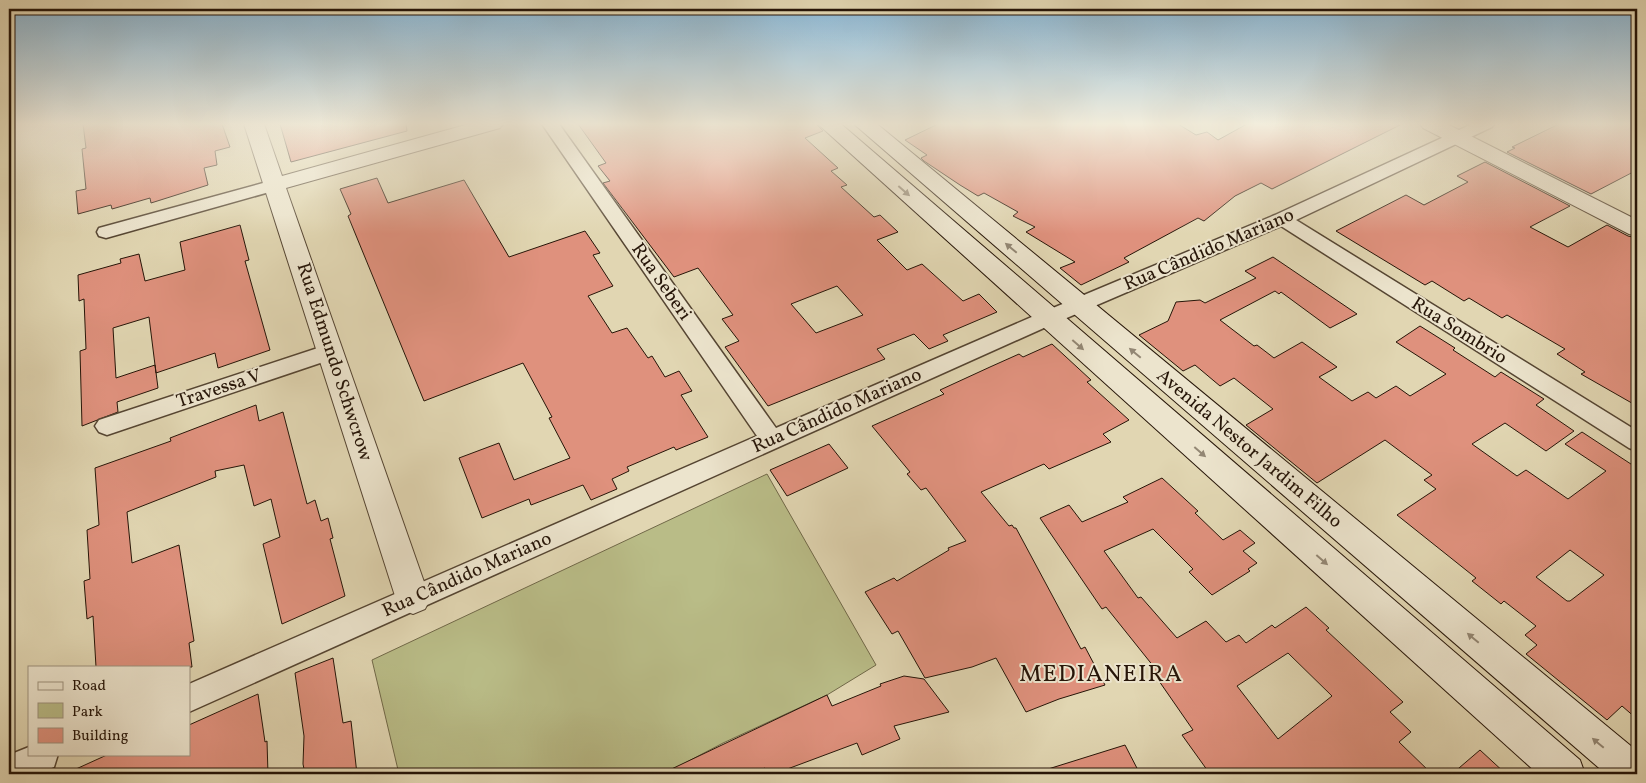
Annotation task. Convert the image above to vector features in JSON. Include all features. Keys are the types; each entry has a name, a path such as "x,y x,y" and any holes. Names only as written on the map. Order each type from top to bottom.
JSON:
{"main road":[{"name":"Rua Edmundo Schwcrow","path":"266,161 413,599"},
{"path":"274,185 362,161"},
{"name":"Avenida Nestor Jardim Filho","path":"869,161 1566,774"},
{"name":"Avenida Nestor Jardim Filho","path":"907,161 1635,774"},
{"path":"1501,161 1637,229"}],"street":[{"name":"Rua Seberi","path":"576,161 772,440"},
{"name":"Rua Cândido Mariano","path":"190,698 1048,318 1282,219 1408,161"},
{"path":"106,232 274,185"},
{"name":"Rua Sombrio","path":"1282,219 1637,442"},
{"name":"Travessa V","path":"107,426 330,352"},
{"path":"9,770 43,756"}],"green space":[{"path":"767,474 876,665 827,695 723,743 664,774 399,774 372,660"}],"building":[{"path":"83,161 216,161 217,165 204,168 208,185 151,203 150,198 112,209 111,205 78,214 76,191 86,189"},
{"path":"604,161 830,161 838,168 831,171 847,185 841,187 874,217 880,215 898,232 877,240 907,270 922,264 963,301 979,294 997,312 943,335 948,341 929,349 914,334 877,349 885,359 768,406 725,347 739,341 722,319 733,315 698,268 674,277 603,183 610,181 598,166 606,163","holes":["837,286 863,315 816,333 791,304"]},
{"path":"924,161 1329,161 1272,189 1261,183 1235,196 1204,221 1198,218 1124,258 1129,262 1081,285 1060,268 1075,262 1026,232 1035,227 1013,216 1018,212 984,193 978,196"},
{"path":"1524,161 1637,161 1637,170 1591,194"},
{"path":"1485,162 1570,206 1530,227 1568,247 1607,225 1628,236 1637,238 1637,406 1581,374 1585,372 1557,354 1565,349 1507,315 1502,318 1469,298 1464,301 1432,281 1425,285 1336,231 1406,195 1424,205 1468,182 1457,176"},
{"path":"377,178 388,203 464,180 509,257 585,231 600,253 593,255 613,286 588,296 612,333 627,328 648,358 652,356 665,377 679,371 692,391 681,395 708,437 676,450 674,447 627,467 629,471 612,479 617,489 591,500 583,485 531,505 529,499 482,518 459,458 499,443 514,480 570,458 549,418 552,417 523,363 424,401 348,216 351,214 340,189"},
{"path":"240,225 249,260 245,261 270,350 218,368 215,353 156,373 158,388 117,402 118,412 82,426 80,351 86,349 84,299 79,301 78,275 121,263 120,259 139,254 145,281 185,270 180,242","holes":["149,317 155,365 116,378 113,328"]},
{"path":"1273,257 1357,314 1330,328 1281,292 1279,294 1275,291 1220,320 1254,346 1257,345 1274,358 1302,342 1337,367 1319,377 1352,401 1368,392 1376,398 1396,386 1410,396 1446,374 1396,342 1420,326 1495,377 1501,372 1544,399 1536,405 1574,431 1546,451 1505,423 1472,444 1517,476 1526,470 1568,499 1606,471 1565,444 1582,432 1637,468 1637,719 1622,706 1607,720 1526,654 1537,645 1525,635 1536,626 1504,601 1501,604 1472,581 1476,578 1397,515 1436,489 1424,480 1432,475 1385,440 1317,483 1246,425 1273,409 1234,378 1220,386 1195,365 1183,371 1139,335 1168,321 1176,302 1200,300 1205,303 1256,278 1245,271","holes":["1570,550 1604,575 1570,601 1567,601 1536,577"]},
{"path":"1052,344 1091,380 1087,382 1129,420 1103,434 1111,442 1049,469 1044,464 981,492 1009,526 1012,525 1016,528 1081,649 1085,647 1105,685 1059,699 1026,712 996,658 972,667 925,678 898,631 892,634 865,592 894,578 897,581 949,550 948,548 966,541 926,488 921,490 907,474 910,472 872,426 944,394 940,390 990,367 1019,354 1023,357"},
{"path":"256,405 259,421 283,412 307,504 315,500 321,521 328,518 333,538 330,539 345,596 282,624 263,544 280,537 271,499 254,506 244,465 215,471 216,477 127,512 132,563 179,545 194,641 189,643 192,667 96,666 93,616 87,619 84,581 90,579 87,530 99,525 95,468 171,441 170,438"},
{"path":"829,444 848,468 787,496 770,470"},
{"path":"1162,478 1198,511 1195,513 1223,540 1240,530 1255,543 1243,551 1257,563 1248,569 1250,571 1212,595 1189,572 1193,569 1153,529 1104,551 1138,598 1141,597 1177,638 1206,621 1226,642 1239,635 1246,643 1272,625 1275,628 1306,607 1329,628 1326,630 1403,702 1390,712 1411,732 1399,742 1432,774 1210,774 1182,735 1193,730 1150,668 1154,667 1106,607 1102,609 1040,518 1069,505 1082,522 1128,502 1123,497","holes":["1288,653 1332,696 1278,739 1237,686"]},
{"path":"333,658 343,723 351,721 357,774 305,774 303,764 304,736 295,673"},
{"path":"904,676 924,679 949,712 894,726 900,739 862,755 857,743 774,774 768,774 765,768 752,774 661,774 827,695 832,706 881,686 880,684"},
{"path":"258,694 265,742 267,741 268,774 65,774 105,756 190,756 190,725"},
{"path":"1125,745 1140,774 1046,774 1045,770"},
{"path":"1480,750 1506,774 1452,774"}],"district":[{"name":"MEDIANEIRA","path":"1101,675"}]}
